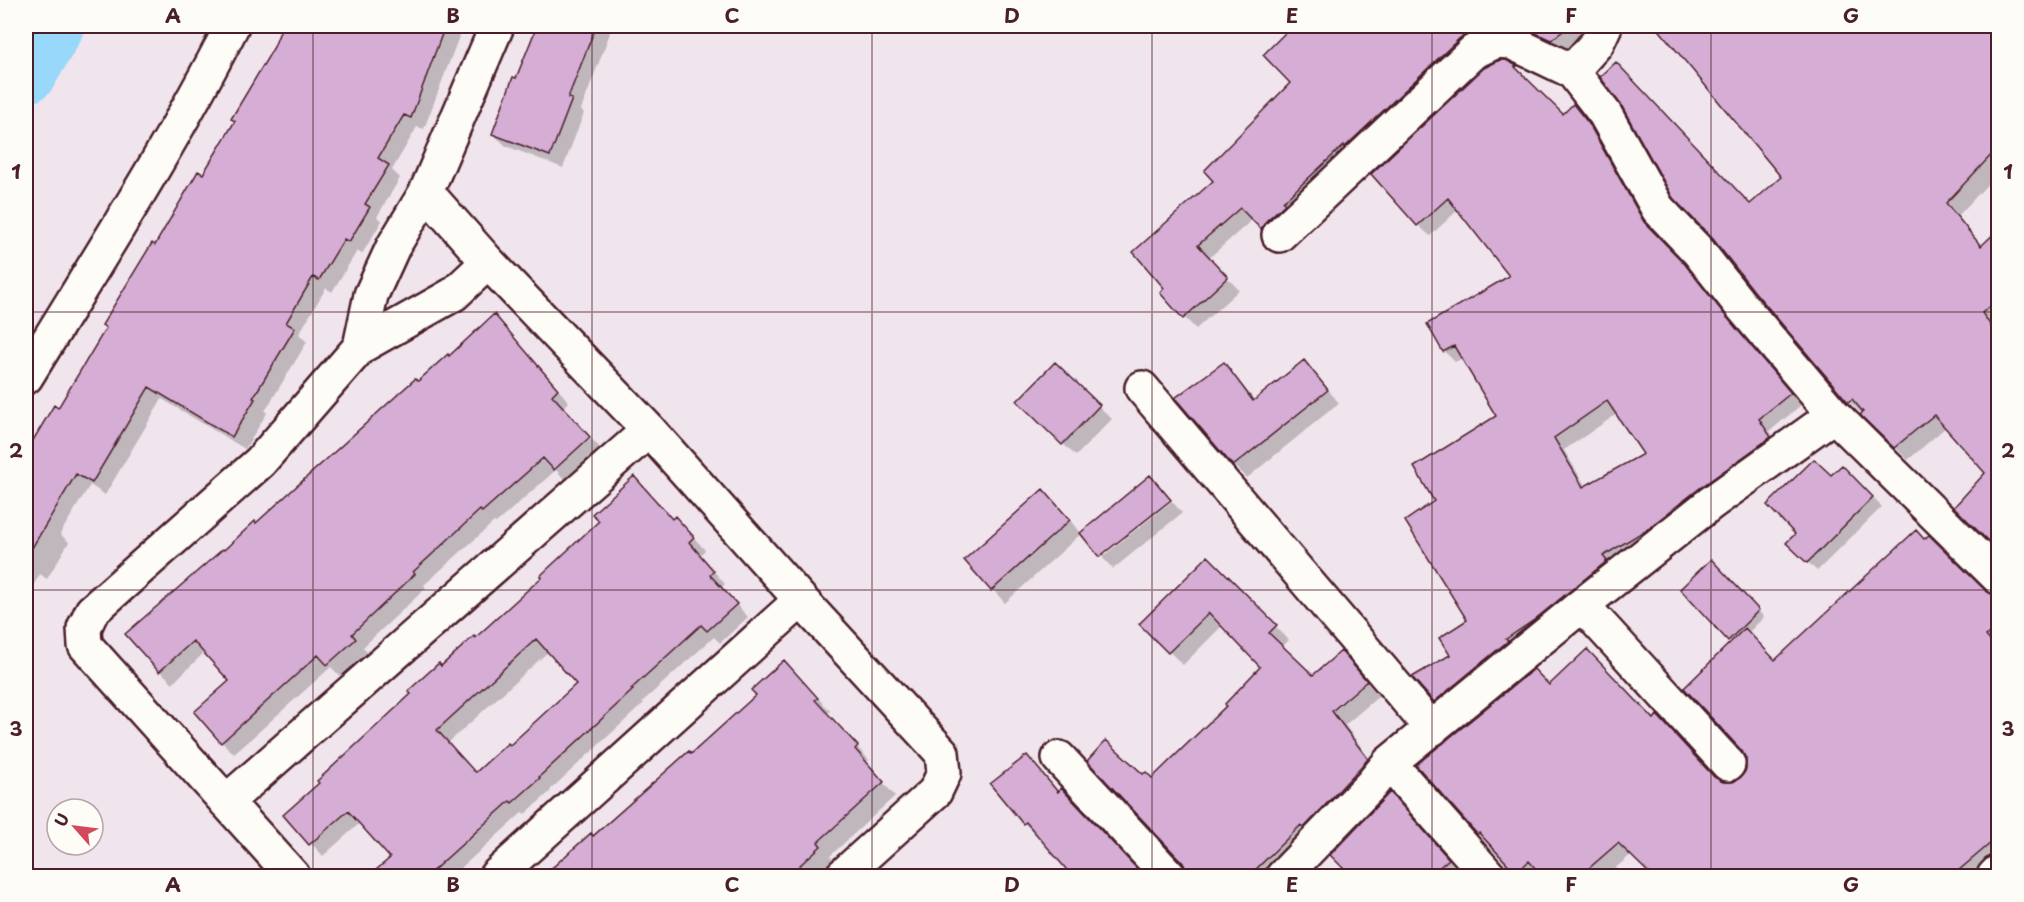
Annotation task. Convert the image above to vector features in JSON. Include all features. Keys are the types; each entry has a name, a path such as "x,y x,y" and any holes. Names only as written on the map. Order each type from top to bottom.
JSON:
{"street":[{"path":"26,377 211,67 232,26"},
{"path":"360,346 371,295 393,247 426,192 497,26"},
{"path":"1572,71 1597,43 1605,26"},
{"path":"1279,236 1473,52 1496,41 1512,42 1572,71 1605,114 1658,209 1698,252 1834,415 1998,577"},
{"path":"426,192 488,262 649,430 942,753 944,773 935,792 842,876"},
{"path":"293,876 85,645 84,627 92,611 260,462 360,346 454,294 488,262"},
{"path":"1142,388 1432,729"},
{"path":"1283,876 1371,785 1389,763 1711,503 1834,415"},
{"path":"226,802 649,430"},
{"path":"496,876 801,600"},
{"path":"1582,605 1728,764"},
{"path":"1059,758 1169,876"},
{"path":"1389,763 1489,876"},
{"path":"1994,876 1998,872"}],"building":[{"path":"282,26 445,26 411,118 404,115 378,158 389,165 365,204 370,207 349,242 344,239 319,280 313,277 286,323 295,328 232,437 149,387 92,483 76,474 26,558 26,452 54,405 58,408 106,328 102,325 152,243 155,245 198,171 203,174 235,121 231,119 274,47"},
{"path":"537,26 596,26 568,98 572,99 550,156 492,134 513,77 516,78"},
{"path":"1292,26 1485,26 1460,38 1283,202 1285,204 1266,221 1261,229 1240,208 1198,245 1228,277 1183,319 1160,293 1164,288 1133,252 1213,181 1204,171 1290,83 1263,55"},
{"path":"1520,26 1570,26 1551,40"},
{"path":"1656,26 1998,26 1998,148 1946,203 1981,246 1998,230 1998,300 1982,313 1998,336 1998,551 1954,507 1985,473 1934,415 1894,448 1860,415 1863,412 1852,399 1848,402 1713,239 1673,198 1621,105 1600,77 1616,62 1750,204 1781,177"},
{"path":"1500,60 1506,60 1517,66 1515,67 1563,114 1573,104 1589,124 1644,222 1684,263 1791,393 1759,419 1771,437 1646,530 1603,556 1607,561 1534,620 1506,639 1508,641 1434,702 1412,677 1450,655 1439,638 1467,620 1405,521 1434,501 1414,467 1496,416 1454,346 1443,352 1427,324 1509,276 1448,198 1417,226 1371,174 1484,68","holes":["1607,401 1643,454 1583,487 1554,438"]},
{"path":"494,314 558,389 552,395 590,437 554,470 543,458 482,512 480,510 413,572 415,574 352,634 356,639 327,665 318,655 221,743 194,712 229,681 193,641 159,672 125,634 255,521 256,523 415,379 418,381 448,354 449,356"},
{"path":"1304,360 1328,390 1233,466 1175,398 1224,362 1253,401"},
{"path":"1055,362 1100,405 1062,445 1017,401"},
{"path":"1814,459 1831,475 1842,465 1873,497 1807,563 1786,543 1795,534 1767,505"},
{"path":"1150,475 1171,500 1099,557 1080,533"},
{"path":"634,476 672,519 675,516 694,537 689,542 714,571 710,575 737,604 707,631 701,625 631,689 633,690 540,778 512,803 510,801 427,876 369,876 390,858 348,811 309,845 283,815 411,694 408,691 439,663 441,666 474,636 475,638 542,577 540,576 599,521 592,514","holes":["536,639 576,684 510,745 508,743 476,772 437,730"]},
{"path":"1043,489 1070,520 991,591 964,560"},
{"path":"1916,530 1924,539 1929,535 1985,590 1998,595 1998,624 1986,636 1998,650 1998,837 1952,876 1652,876 1618,843 1580,876 1542,876 1529,861 1516,873 1479,833 1477,834 1416,765 1534,669 1549,685 1587,649 1654,719 1657,715 1714,777 1723,782 1733,782 1746,770 1746,759 1742,751 1684,688 1745,628 1775,660"},
{"path":"1208,556 1277,625 1269,633 1313,675 1341,651 1367,681 1332,711 1368,759 1304,828 1301,825 1249,876 1187,876 1183,863 1087,761 1106,740 1143,774 1146,772 1152,778 1226,706 1225,704 1260,667 1209,613 1168,653 1139,624"},
{"path":"1711,559 1759,610 1728,641 1680,589"},
{"path":"784,660 818,698 815,700 858,746 855,749 884,782 818,842 821,846 788,876 543,876 591,833 593,836 689,751 691,754 756,695 751,690"},
{"path":"1027,755 1058,792 1061,788 1144,876 1072,876 1026,822 1023,824 990,784"},
{"path":"1390,792 1449,859 1429,876 1351,876 1330,855"}],"waterway":[{"path":"26,71 52,26"}]}
